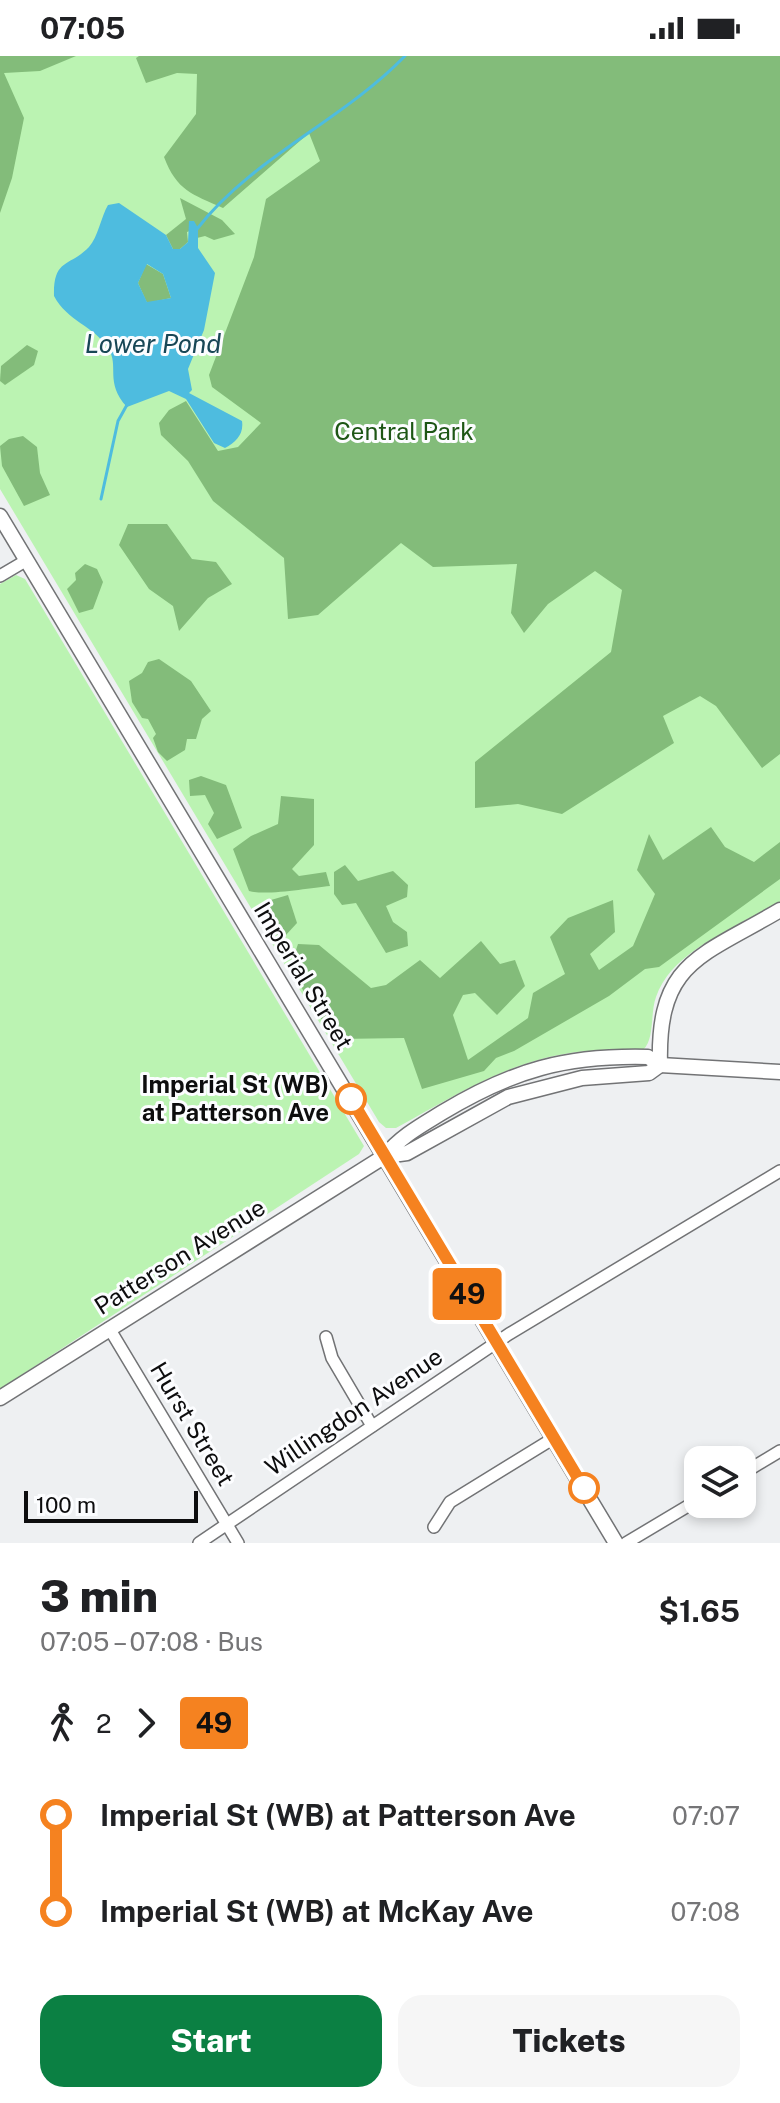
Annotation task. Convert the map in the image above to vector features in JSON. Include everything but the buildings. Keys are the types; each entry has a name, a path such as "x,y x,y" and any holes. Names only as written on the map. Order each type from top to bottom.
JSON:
{"main road":[{"name":"Imperial Street","path":"0,516 616,1543"},
{"path":"660,1065 661,1012 678,977 701,958 780,910"},
{"name":"Patterson Avenue","path":"0,1398 385,1156 407,1153 508,1097 582,1078 649,1073 660,1065 780,1072"}],"street":[{"path":"0,576 27,560"},
{"name":"Willingdon Avenue","path":"199,1543 496,1343 780,1171"},
{"name":"Hurst Street","path":"109,1328 238,1543"},
{"path":"326,1337 332,1358 372,1426"},
{"path":"434,1527 450,1502 554,1438"},
{"path":"756,1466 780,1451"},
{"path":"626,1543 684,1508"}],"green space":[{"name":"Central Park","path":"0,56 780,56 780,904 708,941 672,971 656,997 651,1033 643,1050 579,1052 546,1058 501,1073 396,1128 386,1128 379,1122 0,489"},
{"path":"0,56 76,56 40,71 4,73 24,118 12,178 0,213"},
{"path":"780,56 780,754 762,768 716,706 700,696 663,716 674,743 562,814 518,804 475,808 475,762 611,652 622,590 595,571 548,604 524,633 511,613 517,564 433,567 401,543 318,615 288,619 284,558 213,501 188,461 161,435 159,423 169,410 186,401 218,451 238,447 261,423 212,387 209,375 254,257 266,199 320,161 309,133 223,208 194,195 174,177 164,157 196,114 197,74 177,73 146,83 136,58"},
{"path":"180,198 222,220 235,234 214,240 205,236 197,238 198,228 187,232 188,242 180,249 173,249 166,235 186,219"},
{"path":"146,264 163,274 171,298 147,303 138,283"},
{"path":"27,345 38,351 34,365 5,385 0,381 1,366"},
{"path":"23,436 37,447 40,473 50,495 24,506 2,466 0,446 9,439"},
{"path":"128,524 167,524 192,559 216,562 232,584 208,598 179,631 173,606 149,589 119,545"},
{"path":"85,564 97,569 103,582 93,609 79,613 67,589 76,580 75,573"},
{"path":"16,575 25,579 364,1146 359,1154 0,1389 0,584"},
{"path":"159,659 191,681 211,711 202,719 196,739 187,739 185,750 167,761 158,752 153,738 156,734 148,719 142,718 132,702 129,681 142,673 148,662"},
{"path":"201,776 226,785 242,828 217,839 208,824 214,813 205,795 190,796 189,780"},
{"path":"281,796 314,799 314,845 292,869 299,876 326,872 330,886 276,892 249,891 233,849 251,836 278,824"},
{"path":"711,827 725,847 754,862 780,842 780,879 659,967 645,969 609,996 514,1051 496,1058 484,1071 422,1089 404,1038 339,1039 321,1019 299,982 295,956 298,944 319,945 371,988 386,985 420,960 440,978 481,941 500,964 515,960 525,986 497,1015 475,993 463,995 453,1015 468,1060 528,1018 533,993 565,974 550,937 568,918 613,900 615,932 590,954 599,970 633,946 655,894 637,870 649,834 663,860"},
{"path":"345,865 358,881 393,871 408,885 407,897 386,906 393,922 407,932 408,946 386,953 356,903 342,905 334,894 334,872"},
{"path":"288,895 297,923 285,936 276,935 268,916 271,900"}],"water":[{"name":"Lower Pond","path":"119,203 166,235 173,249 180,249 188,242 189,221 194,221 198,228 198,248 215,273 204,330 188,369 192,390 189,393 242,421 238,437 225,448 214,443 186,399 169,391 127,407 116,390 113,361 108,348 66,312 54,296 56,275 64,265 89,247 108,205","holes":["147,264 163,274 171,298 147,302 138,283"]}],"waterway":[{"path":"197,229 244,181 354,100 405,56"},
{"path":"101,499 118,421 128,403"}],"bus line":[{"name":"49","path":"351,1099 584,1488"}],"place":[{"name":"Imperial St (WB) at Patterson Ave","path":"351,1099"}]}
